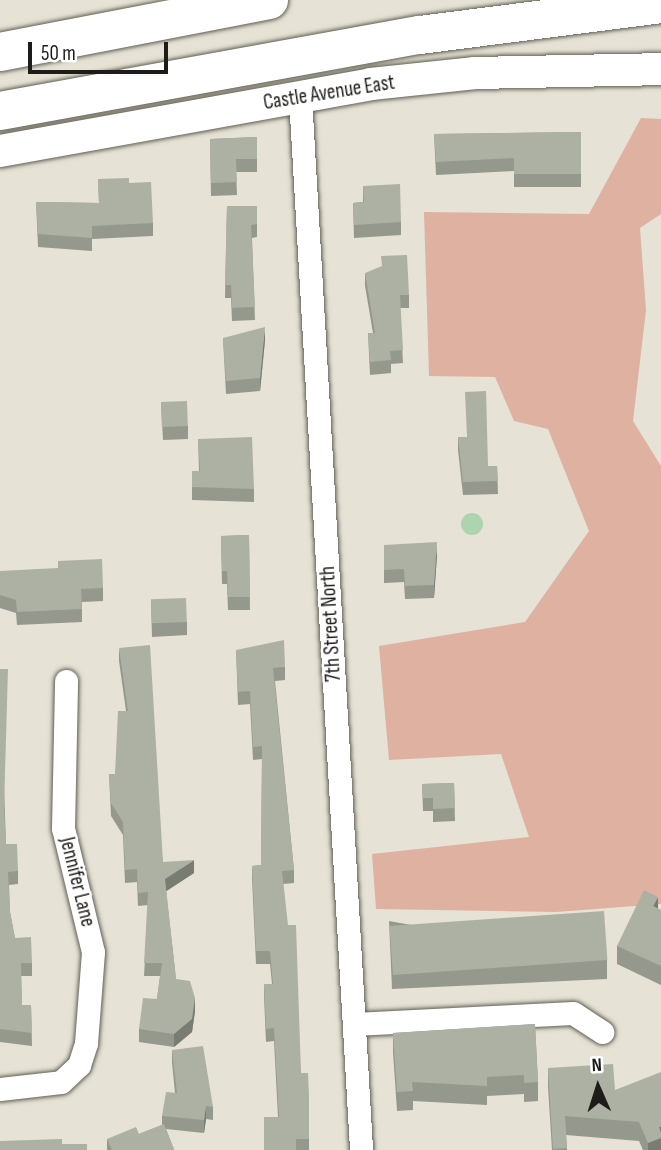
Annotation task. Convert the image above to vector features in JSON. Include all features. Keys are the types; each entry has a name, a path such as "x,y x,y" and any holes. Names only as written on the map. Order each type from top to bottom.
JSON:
{"highway":[{"path":"0,52 269,0"},
{"path":"0,111 313,54 661,4"},
{"path":"313,54 661,30"}],"street":[{"name":"Castle Avenue East","path":"0,152 300,97 475,73 661,69"},
{"name":"7th Street North","path":"300,97 361,1150"},
{"name":"Jennifer Lane","path":"0,1089 47,1088 68,1077 84,1050 93,952 63,828 65,681"},
{"path":"354,1024 573,1013 602,1032"}],"shaded area":[{"path":"641,118 661,119 661,214 640,228 646,310 633,421 661,466 661,904 556,912 376,909 372,854 529,837 501,754 389,760 379,646 525,622 589,531 548,429 514,421 495,377 429,376 424,212 589,214"},
{"path":"472,513 482,520 483,524 476,534 472,535 462,528 461,524 468,514"}],"building":[{"path":"581,132 581,174 514,174 514,158 436,162 434,134"},
{"path":"257,137 257,159 236,159 237,182 211,183 210,139"},
{"path":"129,178 129,183 151,182 153,223 92,226 92,238 38,234 36,202 99,203 98,179"},
{"path":"400,184 401,222 354,225 353,203 364,202 363,186"},
{"path":"227,206 257,206 257,224 251,225 255,307 232,308 231,285 225,285"},
{"path":"407,255 409,295 400,295 403,350 390,351 391,360 370,362 368,333 375,333 365,273 382,266 381,256"},
{"path":"265,327 260,378 226,381 223,338"},
{"path":"486,391 488,466 497,466 498,481 463,482 458,437 467,437 465,392"},
{"path":"187,401 188,426 162,427 161,402"},
{"path":"252,437 254,489 192,487 192,471 200,471 198,439"},
{"path":"249,535 250,597 228,597 227,571 222,571 221,536"},
{"path":"437,542 434,585 405,586 404,569 384,570 384,545"},
{"path":"102,559 103,588 81,589 82,609 17,612 16,600 0,595 0,571 58,568 58,561"},
{"path":"186,598 187,622 152,623 151,599"},
{"path":"284,640 285,667 273,668 294,870 282,871 288,925 296,925 301,1073 308,1073 309,1139 296,1139 296,1150 264,1150 264,1117 279,1117 274,1028 266,1029 264,984 273,984 270,951 256,951 252,866 261,865 262,746 253,747 250,691 238,692 236,650"},
{"path":"150,645 163,862 194,860 165,879 176,979 190,981 195,998 192,1019 174,1034 139,1029 143,998 157,999 162,963 144,963 148,892 138,893 137,869 125,870 123,822 111,803 109,774 115,774 118,711 128,711 119,648"},
{"path":"0,669 8,669 4,807 6,844 17,844 18,871 8,872 10,912 15,938 31,937 32,963 21,963 22,1005 31,1005 32,1033 0,1029"},
{"path":"454,783 455,808 433,809 433,798 423,798 422,784"},
{"path":"644,890 658,897 653,906 661,910 661,966 617,946"},
{"path":"604,911 607,960 393,975 390,926"},
{"path":"535,1024 538,1082 524,1083 524,1075 487,1077 487,1086 412,1082 413,1091 397,1092 393,1033"},
{"path":"203,1046 213,1107 206,1106 204,1120 162,1116 166,1092 177,1093 172,1050"},
{"path":"613,1064 615,1090 661,1072 661,1138 648,1143 639,1122 565,1116 567,1148 553,1149 548,1068"},
{"path":"164,1124 174,1149 172,1150 112,1150 107,1139 136,1127 139,1134"},
{"path":"62,1139 62,1144 87,1144 87,1150 0,1150 0,1141"}]}
